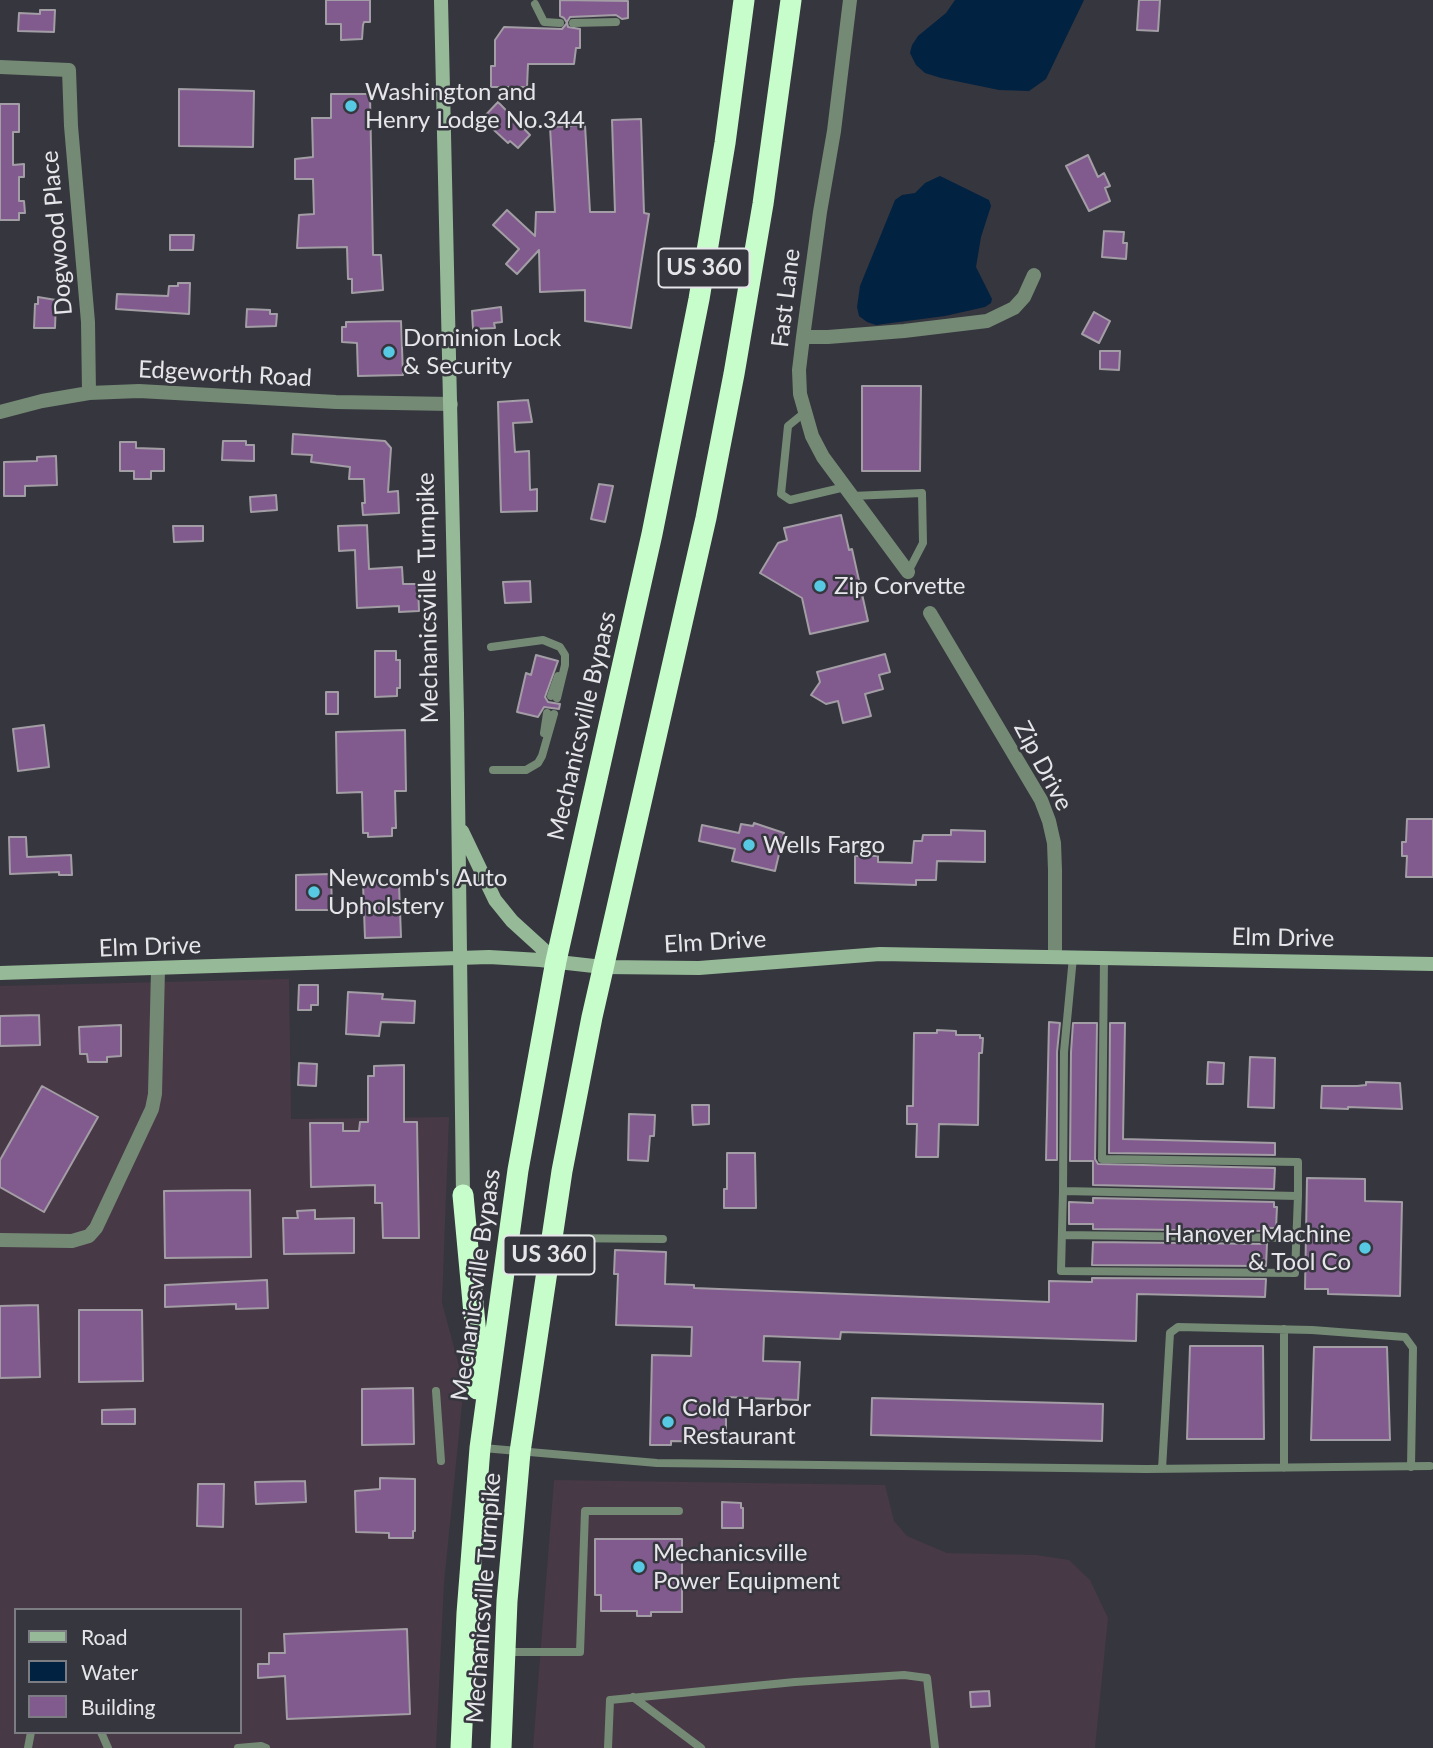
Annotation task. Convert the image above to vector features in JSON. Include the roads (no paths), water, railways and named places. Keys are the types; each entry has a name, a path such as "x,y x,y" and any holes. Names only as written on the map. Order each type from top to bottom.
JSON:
{"highway":[{"name":"Mechanicsville Bypass","path":"479,1456 518,1170 556,961 652,534 699,299 725,143 744,0"},
{"name":"US 360","path":"520,1452 575,1101 719,453 763,204 791,0"},
{"path":"463,1195 476,1335 479,1456"},
{"name":"Mechanicsville Turnpike","path":"500,1748 520,1452"},
{"name":"Mechanicsville Turnpike","path":"461,1748 467,1613 479,1456"}],"main road":[{"name":"Mechanicsville Turnpike","path":"441,0 451,404 463,1195"},
{"path":"458,823 495,900 512,921 556,961"},
{"name":"Elm Drive","path":"0,973 158,970 489,957 603,967 699,968 880,954 1433,964"}],"street":[{"name":"Fast Lane","path":"850,0 799,370 804,413 811,436 823,457 908,572"},
{"name":"Dogwood Place","path":"0,67 69,70 71,127 88,322 89,393"},
{"path":"803,337 905,331 987,321 1014,308 1024,297 1034,275"},
{"name":"Edgeworth Road","path":"0,412 89,393 139,391 337,402 451,404"},
{"name":"Zip Drive","path":"930,613 1041,800 1049,821 1055,856 1055,957"},
{"path":"0,1240 72,1241 89,1236 96,1228 152,1109 155,1094 158,970"}],"lane":[{"path":"535,4 544,22 560,23"},
{"path":"573,23 616,22"},
{"path":"804,413 789,426 780,494 790,500 848,491 922,493 923,543 908,572"},
{"path":"491,647 543,640 560,647 565,655 554,697"},
{"path":"493,769 526,770 538,763 542,756 551,713"},
{"path":"1073,957 1064,1052 1060,1271 1295,1273 1298,1162 1102,1159 1104,958"},
{"path":"1063,1191 1298,1196"},
{"path":"1062,1236 1297,1238"},
{"path":"552,1238 663,1239"},
{"path":"1162,1469 1170,1333 1178,1326 1284,1329 1405,1337 1413,1348 1411,1466"},
{"path":"1284,1329 1284,1468"},
{"path":"436,1391 441,1461"},
{"path":"479,1456 520,1452 657,1463 1162,1469 1430,1466"},
{"path":"505,1652 580,1652 585,1511 679,1511"},
{"path":"608,1748 610,1700 795,1682 904,1675 927,1678 935,1748"},
{"path":"633,1697 701,1748"},
{"path":"238,1748 263,1747"}],"water":[{"path":"955,0 1084,0 1046,79 1029,91 999,90 941,78 925,73 916,65 910,53 912,45 918,36 946,13"},
{"path":"940,176 989,200 991,206 981,237 976,267 992,299 991,303 985,307 945,316 876,325 867,322 859,316 857,307 860,286 895,200 902,195 915,193 925,183"}],"place":[{"name":"Washington and Henry Lodge No.344","path":"351,106"},
{"name":"Dominion Lock & Security","path":"389,352"},
{"name":"Zip Corvette","path":"820,586"},
{"name":"Wells Fargo","path":"749,845"},
{"name":"Newcomb's Auto Upholstery","path":"314,892"},
{"name":"Hanover Machine & Tool Co","path":"1365,1248"},
{"name":"Cold Harbor Restaurant","path":"668,1422"},
{"name":"Mechanicsville Power Equipment","path":"639,1567"}]}
